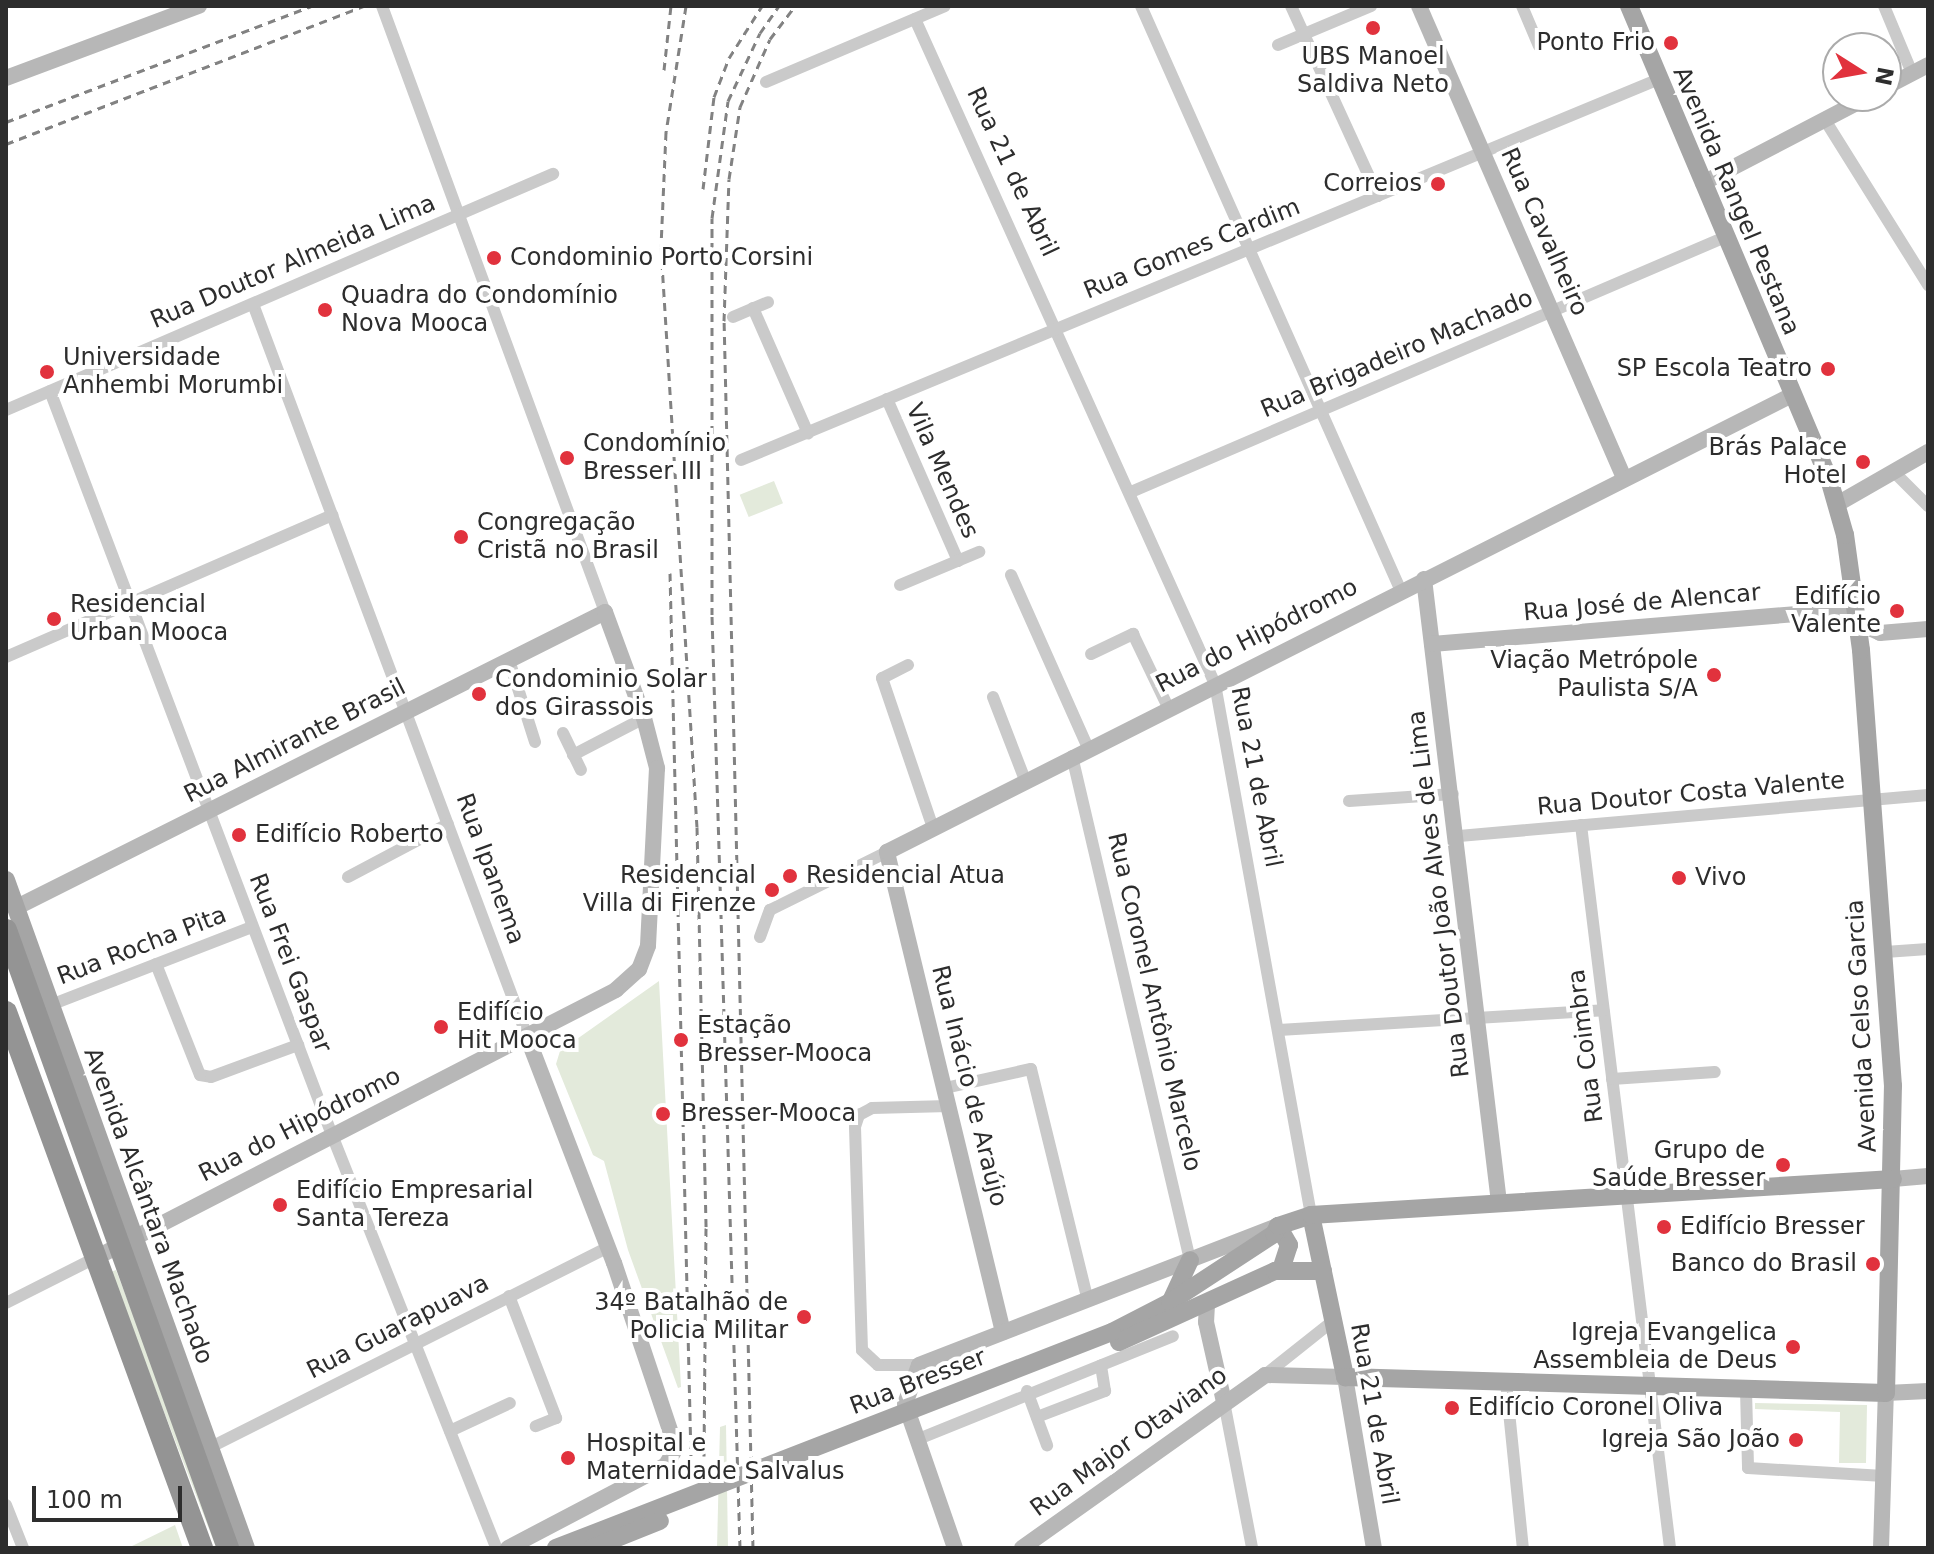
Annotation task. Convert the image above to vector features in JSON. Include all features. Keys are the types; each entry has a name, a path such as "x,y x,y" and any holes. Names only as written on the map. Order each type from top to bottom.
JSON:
{"highway":[{"name":"Avenida Alcântara Machado","path":"6,930 124,1242 228,1548"},
{"path":"6,1012 202,1548"}],"main road":[{"name":"Avenida Rangel Pestana","path":"1629,6 1839,503"},
{"name":"Avenida Celso Garcia","path":"1839,503 1857,616 1885,952 1893,1179 1886,1393"},
{"name":"Avenida Alcântara Machado","path":"6,880 11,910 48,1006 124,1242 209,1448 246,1548"},
{"name":"Rua Bresser","path":"592,1548 1116,1337 1274,1234 1278,1226 1311,1215 1893,1179"},
{"name":"Rua 21 de Abril","path":"1311,1215 1345,1377"},
{"path":"1278,1226 1289,1245 1281,1270"},
{"path":"1170,1302 1190,1260"},
{"name":"Rua Bresser","path":"556,1548 1116,1337 1202,1312 1281,1270 1323,1271"},
{"path":"1345,1377 1886,1393"}],"street":[{"path":"6,78 199,6"},
{"path":"382,6 644,718 573,755"},
{"path":"766,82 945,6"},
{"path":"1141,6 1401,591"},
{"path":"1291,6 1378,196"},
{"path":"1278,45 1371,6"},
{"name":"Rua Cavalheiro","path":"1419,6 1624,478"},
{"path":"1522,6 1539,46"},
{"path":"1884,6 1912,73"},
{"name":"Rua 21 de Abril","path":"915,19 1057,327 1215,684 1311,1215"},
{"path":"1902,78 1928,65"},
{"name":"Rua Gomes Cardim","path":"741,460 1659,79"},
{"path":"1703,183 1840,112"},
{"path":"1825,120 1928,285"},
{"name":"Rua Doutor Almeida Lima","path":"6,410 553,174"},
{"name":"Rua Brigadeiro Machado","path":"1131,492 1725,237"},
{"path":"733,317 768,302"},
{"name":"Rua Ipanema","path":"253,304 608,1247 675,1453 659,1469 508,1548"},
{"path":"753,308 808,433"},
{"name":"Rua Frei Gaspar","path":"50,391 332,1135 496,1548"},
{"name":"Rua do Hipódromo","path":"760,937 770,910 1792,395"},
{"name":"Vila Mendes","path":"887,399 958,561"},
{"path":"1839,503 1928,452"},
{"path":"1895,473 1928,506"},
{"path":"6,657 332,515"},
{"name":"Vila Mendes","path":"900,585 979,552"},
{"path":"1011,575 1088,748"},
{"name":"Rua Doutor João Alves de Lima","path":"1424,579 1459,836 1499,1202"},
{"name":"Rua Almirante Brasil","path":"11,910 605,612"},
{"path":"1857,616 1880,633"},
{"name":"Rua José de Alencar","path":"1432,644 1857,616"},
{"path":"1860,647 1880,633 1928,629"},
{"path":"1091,654 1133,634 1168,707"},
{"path":"509,660 535,742"},
{"path":"908,665 882,678 933,828"},
{"path":"993,697 1025,780"},
{"name":"Rua do Hipódromo","path":"6,1303 616,990 639,969 648,946 657,768 644,718"},
{"path":"563,733 581,770"},
{"name":"Rua Coronel Antônio Marcelo","path":"1072,756 1190,1260"},
{"path":"1349,801 1453,794"},
{"name":"Rua Doutor Costa Valente","path":"1459,836 1928,795"},
{"path":"348,877 448,824"},
{"name":"Rua Coimbra","path":"1581,825 1670,1548"},
{"name":"Rua Inácio de Araújo","path":"887,852 1003,1332"},
{"name":"Rua Rocha Pita","path":"48,1006 252,927"},
{"path":"1885,952 1928,949"},
{"path":"156,964 200,1075 211,1077 298,1045"},
{"path":"1279,1030 1603,1010"},
{"path":"945,1088 1031,1069 1087,1297"},
{"path":"1612,1079 1715,1072"},
{"path":"949,1106 872,1108 859,1115 855,1127 862,1350 878,1365 919,1365 905,1397 916,1440 955,1548"},
{"name":"Rua Bresser","path":"1893,1179 1928,1176"},
{"name":"Rua Bresser","path":"919,1365 1087,1297 1278,1226"},
{"name":"Rua Guarapuava","path":"209,1448 608,1247"},
{"path":"509,1296 556,1418 536,1426"},
{"path":"1202,1312 1224,1402 1252,1548"},
{"name":"Rua Major Otaviano","path":"1022,1548 1265,1375 1333,1321"},
{"path":"916,1440 1173,1336"},
{"path":"1037,1417 1105,1391 1101,1365"},
{"name":"Rua Major Otaviano","path":"1265,1375 1345,1377"},
{"name":"Rua 21 de Abril","path":"1345,1377 1374,1548"},
{"path":"1506,1382 1523,1548"},
{"path":"1746,1390 1748,1468 1884,1476"},
{"path":"1886,1393 1928,1391"},
{"name":"Avenida Celso Garcia","path":"1881,1548 1886,1393"},
{"path":"1028,1394 1047,1445"},
{"path":"450,1431 510,1403"},
{"path":"6,1505 23,1548"}],"green space":[{"path":"774,481 783,503 749,517 740,495"},
{"path":"659,981 681,1387 678,1388 628,1250 604,1161 593,1155 556,1064 560,1051"},
{"path":"116,1270 222,1547 216,1548 110,1272"},
{"path":"1755,1403 1867,1405 1866,1463 1839,1463 1840,1412 1755,1409"},
{"path":"726,1425 728,1548 717,1548 720,1427"},
{"path":"175,1525 183,1548 128,1548"}],"railway":[{"path":"6,122 311,6"},
{"path":"6,144 363,6"},
{"path":"664,70 671,6"},
{"path":"686,6 666,132 661,247 697,827 706,1228 704,1456"},
{"path":"703,189 714,97 729,58 762,6"},
{"path":"740,1548 712,615 712,218 728,101 760,33 779,6"},
{"path":"753,1548 724,321 729,179 740,107 770,39 795,6"},
{"path":"670,573 691,1457"}],"place":[{"name":"UBS Manoel Saldiva Neto","path":"1373,28"},
{"name":"Ponto Frio","path":"1671,43"},
{"name":"Correios","path":"1438,184"},
{"name":"Condominio Porto Corsini","path":"494,258"},
{"name":"Quadra do Condomínio Nova Mooca","path":"325,310"},
{"name":"SP Escola Teatro","path":"1828,369"},
{"name":"Universidade Anhembi Morumbi","path":"47,372"},
{"name":"Condomínio Bresser III","path":"567,458"},
{"name":"Brás Palace Hotel","path":"1863,462"},
{"name":"Congregação Cristã no Brasil","path":"461,537"},
{"name":"Edifício Valente","path":"1897,611"},
{"name":"Residencial Urban Mooca","path":"54,619"},
{"name":"Viação Metrópole Paulista S/A","path":"1714,675"},
{"name":"Condominio Solar dos Girassois","path":"479,694"},
{"name":"Edifício Roberto","path":"239,835"},
{"name":"Residencial Atua","path":"790,876"},
{"name":"Vivo","path":"1679,878"},
{"name":"Residencial Villa di Firenze","path":"772,890"},
{"name":"Edifício Hit Mooca","path":"441,1027"},
{"name":"Estação Bresser-Mooca","path":"681,1040"},
{"name":"Bresser-Mooca","path":"663,1114"},
{"name":"Grupo de Saúde Bresser","path":"1783,1165"},
{"name":"Edifício Empresarial Santa Tereza","path":"280,1205"},
{"name":"Edifício Bresser","path":"1664,1227"},
{"name":"Banco do Brasil","path":"1873,1264"},
{"name":"34º Batalhão de Policia Militar","path":"804,1317"},
{"name":"Igreja Evangelica Assembleia de Deus","path":"1793,1347"},
{"name":"Edifício Coronel Oliva","path":"1452,1408"},
{"name":"Igreja São João","path":"1796,1440"},
{"name":"Hospital e Maternidade Salvalus","path":"568,1458"}]}
